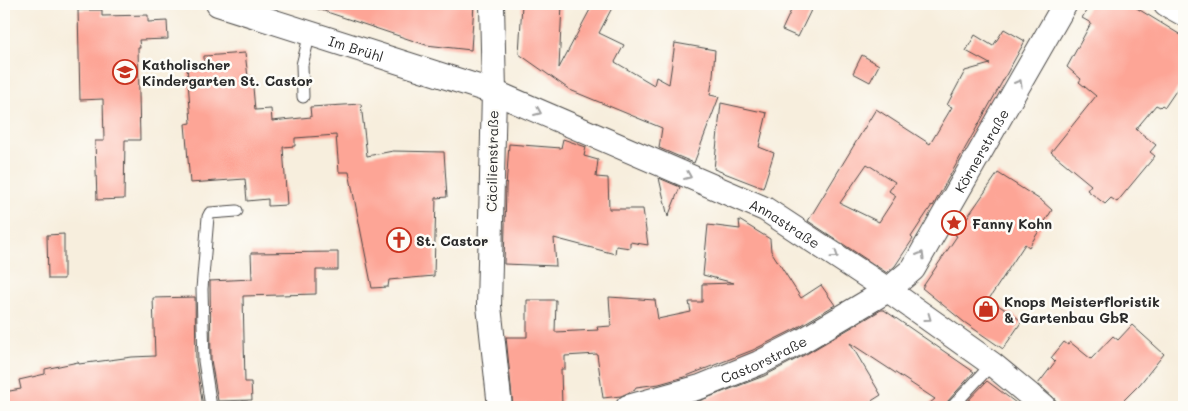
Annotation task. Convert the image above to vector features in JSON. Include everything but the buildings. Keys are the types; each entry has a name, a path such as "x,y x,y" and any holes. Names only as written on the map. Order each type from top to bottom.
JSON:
{"street":[{"name":"Im Brühl","path":"218,4 494,92"},
{"name":"Cäcilienstraße","path":"492,4 494,92 489,306 500,407"},
{"name":"Körnerstraße","path":"888,290 912,269 1065,4"},
{"path":"1166,4 1184,14"},
{"name":"Annastraße","path":"494,92 764,209 888,290 992,364 1044,407"},
{"name":"Castorstraße","path":"628,407 667,402 759,363 802,341 888,290"}],"lane":[{"path":"303,97 302,65 310,33"},
{"path":"211,407 204,360 202,289 208,217 210,213 214,212 237,211"},
{"path":"952,407 992,364"}],"place":[{"name":"Katholischer Kindergarten St. Castor","path":"125,72"},
{"name":"Fanny Kohn","path":"954,223"},
{"name":"St. Castor","path":"399,240"},
{"name":"Knops Meisterfloristik & Gartenbau GbR","path":"986,309"}]}
